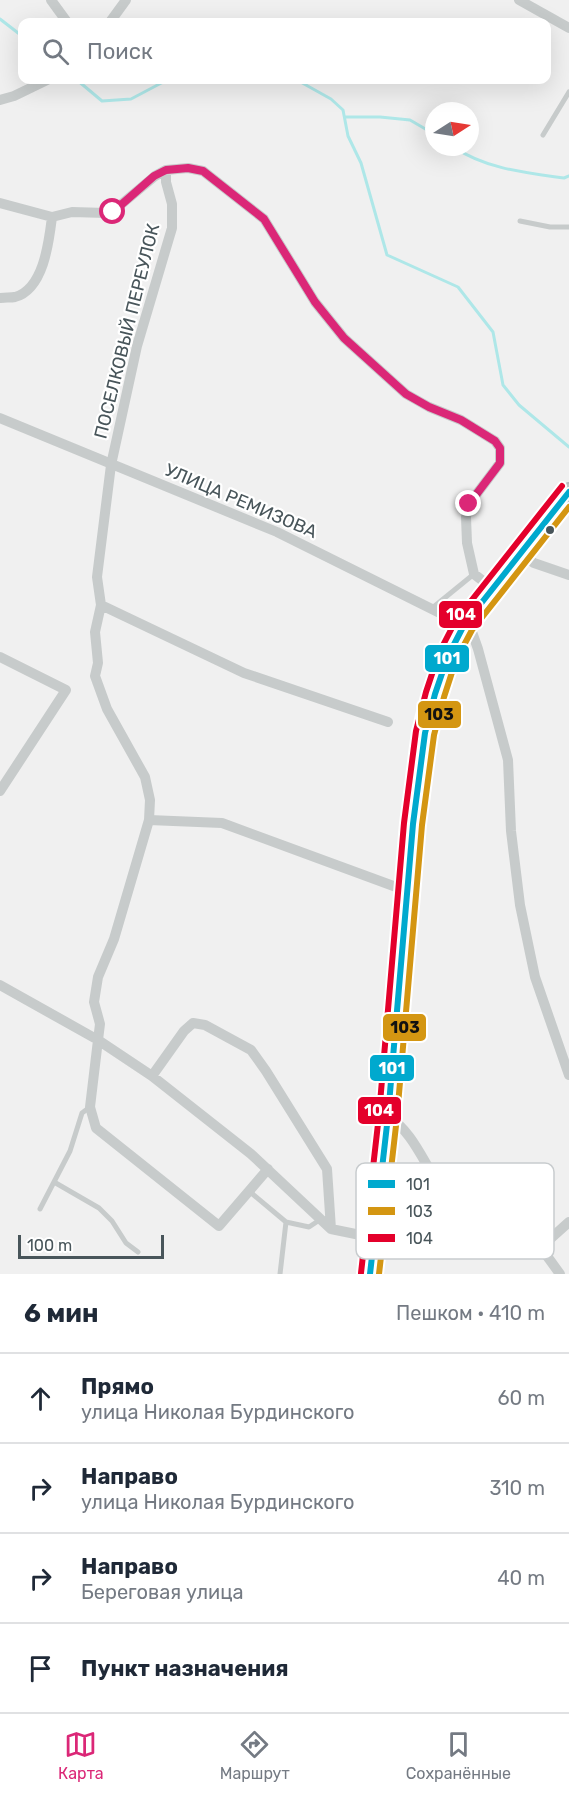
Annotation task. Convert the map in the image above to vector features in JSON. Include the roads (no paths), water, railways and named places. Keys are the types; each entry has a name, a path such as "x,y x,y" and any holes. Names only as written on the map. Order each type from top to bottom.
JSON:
{"highway":[{"path":"383,1163 407,891 425,733 435,694 448,656 464,625 569,492"},
{"path":"370,1274 372,1259"}],"street":[{"path":"51,0 64,18"},
{"path":"113,18 126,0"},
{"path":"519,0 569,28"},
{"path":"0,100 39,84"},
{"path":"0,202 52,217 72,212 113,212 154,176 166,170 188,168 203,171 264,219 315,302 344,338 406,394 429,407 461,420 495,441 500,448 500,463 469,504 466,517 468,551 474,574 492,588"},
{"name":"ПОСЕЛКОВЫЙ ПЕРЕУЛОК","path":"149,820 150,800 145,777 111,717 95,676 98,663 94,632 100,605 97,577 111,465 137,345 172,228 172,204 166,182 166,170"},
{"path":"0,297 14,297 23,293 36,279 46,257 52,217"},
{"name":"УЛИЦА РЕМИЗОВА","path":"0,418 277,532 464,625"},
{"path":"519,553 534,563 569,575"},
{"path":"100,605 244,673 388,722"},
{"path":"464,625 472,632 478,649 508,760 511,831 520,905 535,977 568,1073"},
{"path":"0,657 66,690 0,792"},
{"path":"268,1169 219,1226 96,1128 90,1107 100,1024 94,1002 98,977 114,939 149,820 222,823 407,891"},
{"path":"0,985 98,1040 152,1076 251,1154 332,1229 356,1234"},
{"path":"152,1076 184,1031 193,1023 205,1025 251,1050 327,1169 332,1229"},
{"path":"388,1116 396,1121 424,1163"},
{"path":"554,1235 569,1222"},
{"path":"548,1259 560,1274"}],"lane":[{"path":"543,135 569,92"},
{"path":"520,221 550,227 569,227"},
{"path":"431,610 474,574"},
{"path":"40,1209 70,1151 82,1113 90,1107"},
{"path":"54,1182 99,1208 126,1243 138,1252"},
{"path":"249,1191 286,1222 309,1227 321,1219"},
{"path":"280,1274 286,1222"}],"waterway":[{"path":"0,19 18,33"},
{"path":"82,84 102,101 131,99 159,84"},
{"path":"304,84 331,99 343,110 348,136 361,163 387,255 458,287 493,332 503,385 519,405 569,447"},
{"path":"345,117 410,120 425,129"},
{"path":"470,156 507,169 564,178 569,176"}]}
